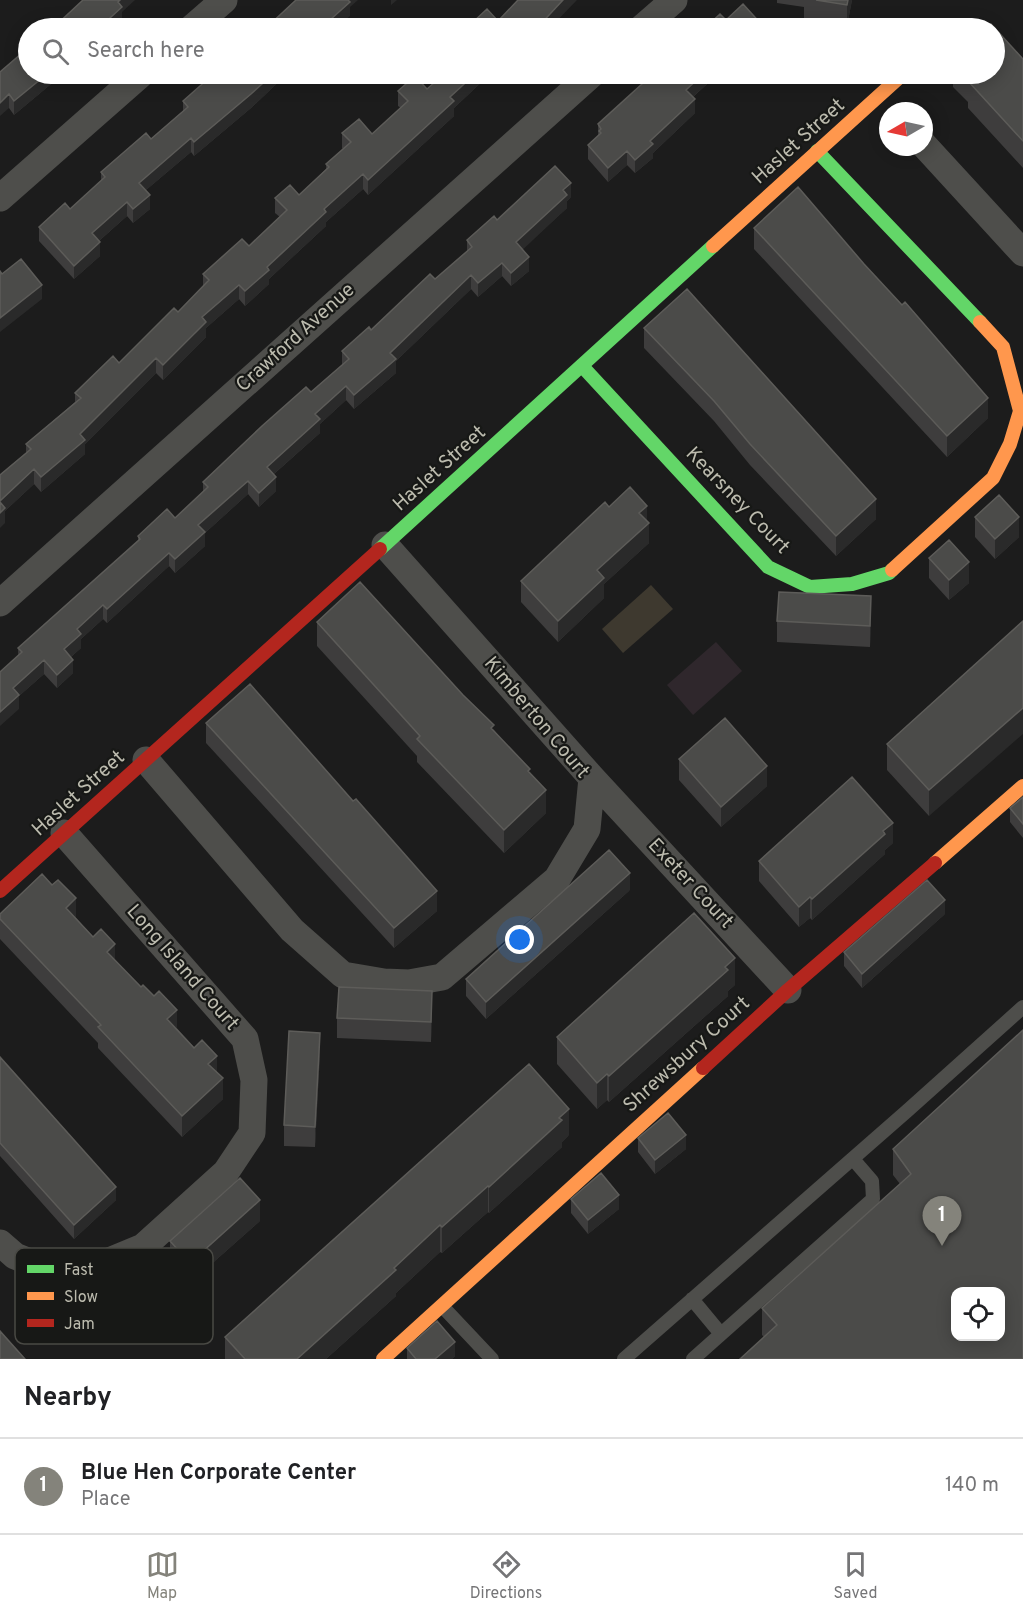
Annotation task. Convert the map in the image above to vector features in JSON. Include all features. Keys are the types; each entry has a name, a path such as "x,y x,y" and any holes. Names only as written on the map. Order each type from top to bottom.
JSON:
{"street":[{"path":"203,18 224,0"},
{"path":"653,18 674,0"},
{"path":"0,198 130,84"},
{"name":"Crawford Avenue","path":"0,603 581,84"},
{"name":"Haslet Street","path":"887,102 897,84"},
{"name":"Haslet Street","path":"0,891 385,545 817,151 879,108"},
{"name":"Kearsney Court","path":"582,366 768,567 810,588 852,584 888,573 993,478 1010,444 1020,411 1003,347 817,151"},
{"path":"933,155 1023,253"},
{"name":"Kimberton Court","path":"146,760 292,930 343,975 384,982 409,983 442,977 557,879 587,829 592,778 385,545"},
{"name":"Exeter Court","path":"592,778 788,990"},
{"name":"Shrewsbury Court","path":"383,1359 788,990 1023,786"},
{"name":"Long Island Court","path":"64,834 245,1039 254,1080 252,1133 226,1172 140,1248"},
{"name":"Long Island Court","path":"0,1243 15,1256"}],"lane":[{"path":"624,1359 1023,1007"},
{"path":"693,1359 873,1199 872,1181 853,1159"},
{"path":"692,1299 721,1334"},
{"path":"442,1306 492,1359"}],"shaded area":[{"path":"651,585 673,609 623,653 602,629"},
{"path":"716,642 742,671 693,715 667,685"}],"building":[{"path":"83,0 120,0 118,2 122,7 110,18 64,18"},
{"path":"296,0 348,0 350,2 332,18 277,18"},
{"path":"518,0 563,0 546,18 501,18"},
{"path":"816,0 848,0 847,5"},
{"path":"743,4 756,18 728,18"},
{"path":"487,9 495,18 477,18"},
{"path":"1005,39 1023,59 1023,141 971,84 1005,84"},
{"path":"18,57 18,84 35,84 14,101 9,94 0,103 0,72"},
{"path":"202,84 262,84 194,142 191,138 139,183 150,195 133,209 127,202 92,233 100,242 74,266 39,227 65,203 70,209 105,177 101,172 146,133 151,139 188,107 183,101"},
{"path":"406,84 422,84 427,89 433,84 464,84 450,97 454,101 368,180 363,174 324,209 326,212 267,267 269,270 245,291 239,285 202,317 206,322 163,365 156,358 80,434 85,440 41,477 34,469 0,501 0,475 31,449 26,444 81,398 75,393 113,356 119,363 174,308 178,312 209,280 203,274 242,239 249,246 287,210 275,198 290,185 299,195 329,167 326,164 351,142 342,133 359,119 372,134 408,101 398,91"},
{"path":"642,84 692,84 686,90 695,99 650,141 653,144 635,160 627,151 608,168 588,145 601,133 598,124"},
{"path":"555,166 571,183 563,190 567,195 516,242 529,257 511,273 502,263 478,283 471,275 390,353 396,359 354,395 346,386 315,414 320,419 267,467 276,477 259,493 248,481 198,525 205,532 175,559 169,553 107,609 103,605 77,629 81,634 64,649 73,660 57,675 44,660 13,688 19,695 0,712 0,672 22,652 18,648 140,539 138,536 167,509 175,518 208,487 203,482 262,426 306,387 311,392 349,359 342,351 369,327 371,330 430,274 435,279 472,247 467,240 494,216 497,220"},
{"path":"798,187 902,305 905,302 988,398 947,436 754,228"},
{"path":"21,259 42,285 0,318 0,271 2,274"},
{"path":"687,289 876,499 836,536 750,444 714,401 644,328"},
{"path":"630,487 647,506 639,513 649,523 597,570 604,578 558,621 521,581 605,502 609,507"},
{"path":"999,495 1019,517 995,539 975,517"},
{"path":"0,502 5,508 0,513"},
{"path":"949,540 969,562 949,580 929,558"},
{"path":"360,582 463,695 494,725 491,728 530,769 528,771 546,790 504,830 417,739 420,736 317,622"},
{"path":"779,592 871,596 870,626 777,621"},
{"path":"1023,621 1023,708 929,790 887,744"},
{"path":"250,684 353,801 356,799 437,891 394,928 206,723"},
{"path":"725,718 767,766 721,807 679,759"},
{"path":"852,777 893,823 883,831 885,834 812,899 810,897 799,907 759,861"},
{"path":"1023,797 1023,824 1010,808"},
{"path":"609,850 630,873 486,1002 466,979"},
{"path":"42,874 52,885 58,880 76,898 66,908 93,937 101,929 115,944 107,952 141,987 143,985 154,996 159,991 177,1010 167,1019 194,1048 202,1040 217,1056 208,1064 223,1078 182,1116 98,1027 101,1025 0,919 0,914"},
{"path":"927,880 945,900 862,974 844,952"},
{"path":"694,913 735,958 725,967 728,970 609,1076 607,1074 597,1083 557,1037"},
{"path":"339,987 432,991 431,1022 337,1018"},
{"path":"1023,1030 1023,1359 740,1359 777,1325 762,1308 911,1174 893,1149"},
{"path":"289,1031 320,1033 315,1127 284,1125"},
{"path":"0,1057 116,1187 74,1225 0,1143"},
{"path":"529,1064 569,1109 559,1118 562,1120 489,1187 442,1227 440,1225 394,1268 396,1270 297,1359 245,1359 225,1337"},
{"path":"668,1113 686,1135 655,1160 638,1138"},
{"path":"601,1173 619,1195 588,1220 571,1199"},
{"path":"240,1178 260,1200 207,1248 176,1248 170,1241"},
{"path":"437,1321 455,1342 435,1359 416,1359 407,1348"},
{"path":"0,1331 25,1359 0,1359"}],"traffic: fast":[{"path":"817,151 980,322"},
{"path":"380,549 713,246"},
{"path":"582,366 768,567 810,587 852,584 889,573 892,570"}],"traffic: slow":[{"path":"713,246 892,84"},
{"path":"892,570 993,478 1010,444 1020,411 1003,347 980,322"},
{"path":"935,863 1023,786"},
{"path":"383,1359 703,1068"}],"traffic: jam":[{"path":"0,891 380,549"},
{"path":"703,1068 788,990 935,863"}],"place":[{"name":"Blue Hen Corporate Center","path":"942,1246"}]}
